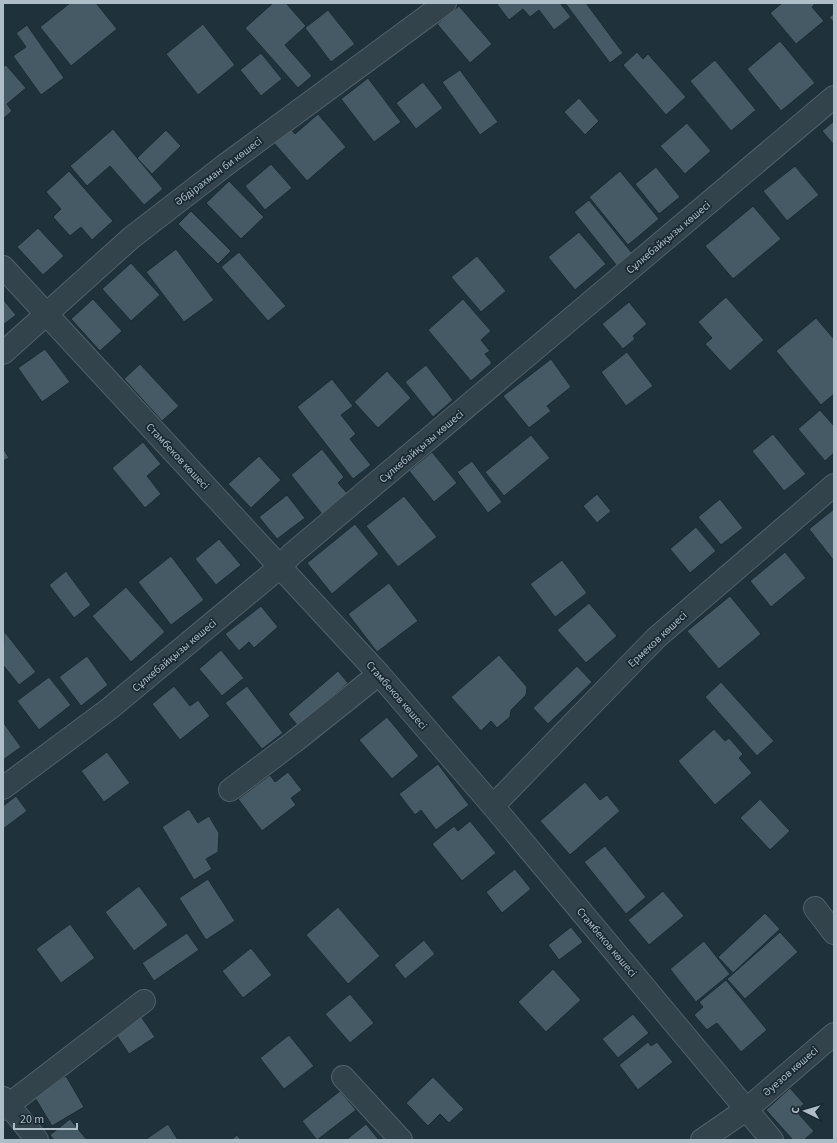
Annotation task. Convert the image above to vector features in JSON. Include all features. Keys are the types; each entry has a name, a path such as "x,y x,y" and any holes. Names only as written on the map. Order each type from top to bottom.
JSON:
{"street":[{"name":"Әбдірахман би көшесі","path":"3,353 131,238 224,166 445,3"},
{"name":"Сұлкебайқызы көшесі","path":"3,788 109,708 280,566 834,97"},
{"name":"Стамбеков көшесі","path":"3,267 379,674 493,806 772,1140"},
{"name":"Ермеков көшесі","path":"493,806 656,638 834,485"},
{"path":"230,790 296,741 379,674"},
{"path":"815,908 834,933"},
{"path":"37,1140 5,1104 144,1001"},
{"name":"Әуезов көшесі","path":"702,1140 747,1109 834,1034"},
{"path":"343,1077 401,1140"}],"building":[{"path":"70,3 96,3 117,29 71,66 40,27"},
{"path":"273,3 286,3 306,26 285,45 312,76 298,88 245,28"},
{"path":"496,3 560,3 571,17 554,30 539,10 530,17 523,9 509,20"},
{"path":"565,3 586,3 623,53 610,63"},
{"path":"782,3 816,3 812,7 824,21 796,44 770,13"},
{"path":"459,6 492,44 470,63 437,24"},
{"path":"328,10 355,44 331,62 305,28"},
{"path":"834,14 834,23 829,17"},
{"path":"203,24 235,65 198,95 166,54"},
{"path":"27,25 64,78 41,95 13,56 26,47 16,33"},
{"path":"780,41 815,83 781,111 747,69"},
{"path":"637,52 643,59 648,54 686,97 666,115 623,65"},
{"path":"261,53 282,79 261,96 240,70"},
{"path":"715,60 756,110 731,131 690,81"},
{"path":"6,65 26,88 7,104 12,111 3,119 3,67"},
{"path":"460,70 498,122 480,135 442,82"},
{"path":"368,78 401,122 374,142 341,99"},
{"path":"423,82 443,108 416,129 396,103"},
{"path":"579,98 599,121 585,135 564,112"},
{"path":"318,114 346,147 307,181 274,143 290,128 295,134"},
{"path":"834,121 834,145 822,131"},
{"path":"687,123 711,151 685,174 660,146"},
{"path":"113,129 163,189 144,205 110,166 87,186 70,166"},
{"path":"166,130 181,146 152,174 137,158"},
{"path":"271,164 292,188 265,210 245,186"},
{"path":"795,166 819,195 787,221 763,191"},
{"path":"656,167 680,197 659,214 635,184"},
{"path":"69,171 113,221 92,240 81,227 70,236 53,217 61,209 46,192"},
{"path":"620,171 659,219 628,245 589,197"},
{"path":"229,181 264,217 241,239 206,203"},
{"path":"589,200 632,253 617,266 574,212"},
{"path":"753,206 781,239 733,279 705,246"},
{"path":"191,211 231,251 218,264 178,224"},
{"path":"38,228 64,256 43,275 17,247"},
{"path":"579,232 606,264 575,290 548,257"},
{"path":"176,249 214,300 184,322 146,272"},
{"path":"239,252 286,306 268,321 221,267"},
{"path":"477,256 506,291 481,312 451,277"},
{"path":"131,263 160,295 131,321 102,289"},
{"path":"726,297 764,340 730,371 705,344 712,338 698,322"},
{"path":"3,299 16,315 3,325"},
{"path":"93,299 122,331 100,351 71,319"},
{"path":"463,299 491,331 481,340 490,351 485,354 492,363 471,381 428,330"},
{"path":"629,302 647,324 633,336 635,339 623,349 602,324"},
{"path":"816,318 834,339 834,394 821,405 776,351"},
{"path":"45,349 70,382 42,402 18,368"},
{"path":"627,352 653,386 626,406 601,372"},
{"path":"551,359 571,387 547,406 551,411 529,428 503,396"},
{"path":"140,364 179,406 162,421 124,379"},
{"path":"426,365 453,400 433,417 405,382"},
{"path":"387,371 411,398 378,428 354,402"},
{"path":"332,379 353,406 341,415 356,434 350,439 371,465 353,479 297,407"},
{"path":"820,410 834,426 834,453 825,461 798,429"},
{"path":"773,434 806,474 784,491 752,451"},
{"path":"531,435 550,458 504,496 485,472"},
{"path":"143,442 161,464 147,476 161,494 145,508 112,468"},
{"path":"3,448 9,458 3,461"},
{"path":"322,449 344,477 338,483 347,493 322,514 291,475"},
{"path":"432,452 457,483 434,502 409,471"},
{"path":"259,456 281,480 251,508 228,484"},
{"path":"472,461 502,502 488,513 457,472"},
{"path":"597,494 611,511 597,523 583,506"},
{"path":"287,495 305,518 277,539 259,517"},
{"path":"404,496 437,537 398,567 366,526"},
{"path":"720,499 743,528 721,545 698,517"},
{"path":"834,509 834,561 809,529"},
{"path":"355,524 379,554 332,594 307,563"},
{"path":"696,527 716,551 690,573 670,549"},
{"path":"219,539 241,565 216,585 195,559"},
{"path":"785,552 806,578 771,607 750,581"},
{"path":"171,556 204,600 171,625 138,582"},
{"path":"562,560 587,593 555,617 530,584"},
{"path":"66,571 91,605 74,618 49,585"},
{"path":"389,583 418,621 377,652 348,614"},
{"path":"126,587 165,632 131,662 92,616"},
{"path":"730,596 761,634 719,669 687,631"},
{"path":"589,603 617,636 586,663 557,630"},
{"path":"261,606 278,627 254,648 249,642 239,651 225,634"},
{"path":"4,631 36,672 19,685 3,665"},
{"path":"221,650 244,678 222,696 199,669"},
{"path":"499,655 527,687 526,695 511,710 510,717 497,728 491,721 481,731 451,697"},
{"path":"87,656 108,685 81,706 59,677"},
{"path":"577,666 592,682 548,724 533,708"},
{"path":"338,671 348,683 298,726 288,714"},
{"path":"49,677 71,705 39,730 17,701"},
{"path":"721,682 774,741 757,756 705,697"},
{"path":"174,686 190,706 198,700 210,716 180,740 152,704"},
{"path":"247,686 283,733 262,749 225,703"},
{"path":"387,717 419,756 392,779 359,740"},
{"path":"3,722 21,747 3,760"},
{"path":"714,729 725,741 729,738 743,754 739,758 752,773 715,805 678,761"},
{"path":"107,752 130,783 104,802 81,771"},
{"path":"438,764 469,805 436,830 421,810 415,815 399,794"},
{"path":"288,772 302,790 291,798 296,805 262,831 238,799 270,775 275,782"},
{"path":"585,782 600,800 607,795 620,811 570,855 540,821"},
{"path":"16,796 27,811 3,829 3,806"},
{"path":"760,799 790,831 770,850 740,818"},
{"path":"189,809 198,823 209,816 219,833 218,852 206,859 212,869 194,880 162,827"},
{"path":"470,821 496,853 462,881 432,844 454,826 458,831"},
{"path":"605,846 646,897 626,914 584,862"},
{"path":"515,869 531,889 502,913 486,892"},
{"path":"208,879 235,921 206,940 179,898"},
{"path":"139,886 168,925 134,951 105,912"},
{"path":"663,891 684,916 649,945 628,920"},
{"path":"338,907 380,956 348,984 306,935"},
{"path":"765,913 780,929 733,973 718,957"},
{"path":"70,924 95,958 61,983 36,949"},
{"path":"571,927 583,942 559,960 548,945"},
{"path":"780,932 798,952 745,999 727,979"},
{"path":"187,933 199,950 154,981 142,963"},
{"path":"424,940 435,954 405,979 394,965"},
{"path":"704,941 730,974 696,1002 670,969"},
{"path":"251,948 272,975 243,998 222,971"},
{"path":"553,969 581,1000 546,1032 518,1002"},
{"path":"726,980 767,1030 741,1052 717,1023 707,1030 694,1015 703,1007 699,1002"},
{"path":"350,994 374,1023 350,1043 325,1014"},
{"path":"633,1014 649,1033 618,1058 602,1039"},
{"path":"140,1015 155,1037 129,1054 115,1033"},
{"path":"289,1035 314,1066 284,1089 260,1058"},
{"path":"648,1042 651,1046 657,1042 673,1062 638,1090 619,1065"},
{"path":"66,1076 84,1107 52,1126 34,1096"},
{"path":"433,1077 464,1109 449,1123 440,1114 428,1126 406,1103"},
{"path":"790,1088 804,1104 796,1111 814,1131 804,1140 793,1140 766,1110"},
{"path":"340,1091 356,1110 317,1140 302,1121"},
{"path":"70,1119 87,1140 54,1140 50,1135"},
{"path":"168,1124 178,1140 145,1140"},
{"path":"366,1124 379,1140 346,1140"},
{"path":"237,1135 241,1140 231,1140"}]}
